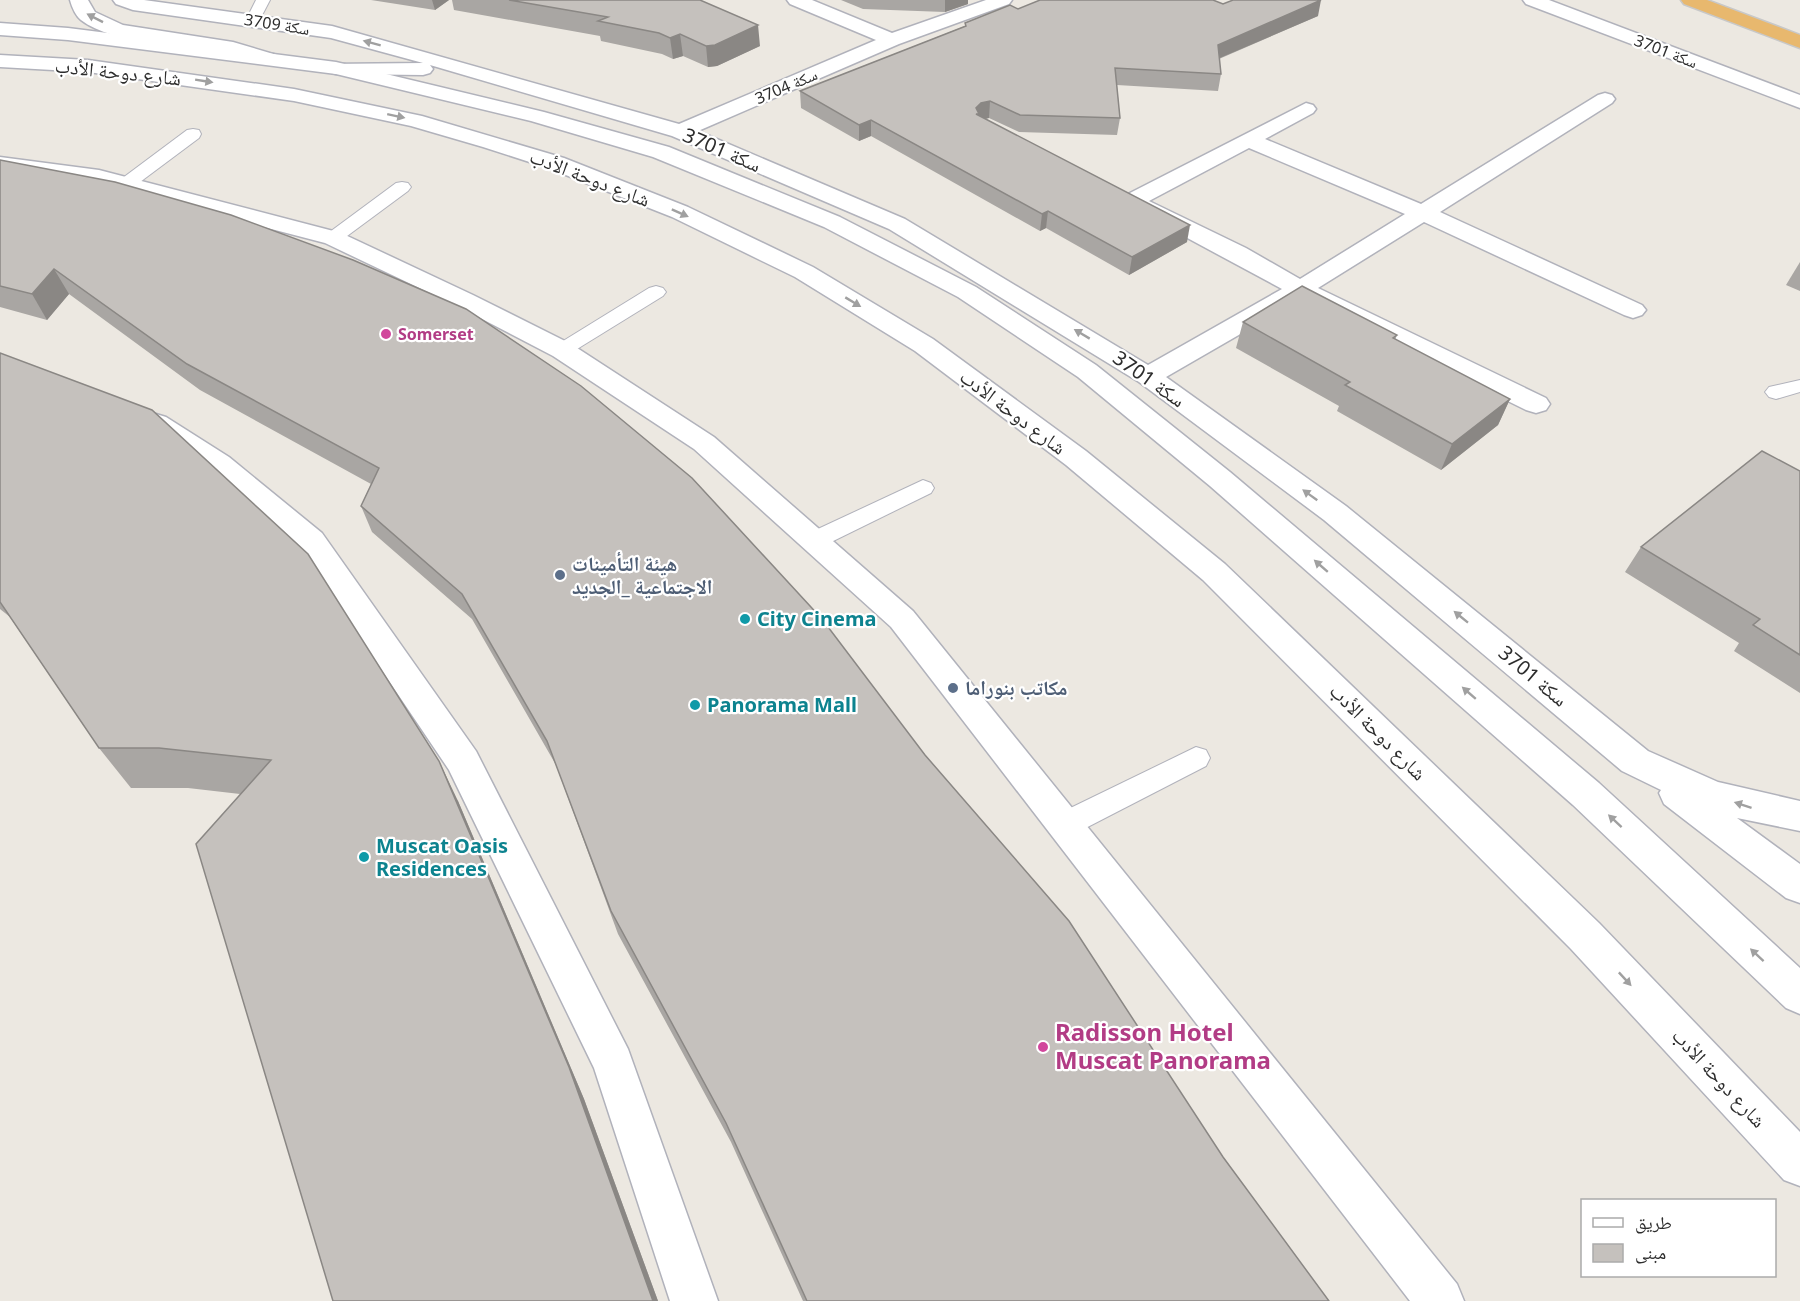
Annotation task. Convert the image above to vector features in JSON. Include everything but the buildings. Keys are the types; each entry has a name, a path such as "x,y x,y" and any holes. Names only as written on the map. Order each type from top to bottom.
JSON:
{"highway":[{"path":"1690,0 1800,42"},
{"path":"1710,0 1800,29"}],"street":[{"name":"سكة 3709","path":"79,0 81,8 88,16 110,25 145,35 235,48 273,60"},
{"name":"سكة 3709","path":"122,0 133,4 332,32 429,59"},
{"path":"796,0 892,40"},
{"name":"سكة 3704","path":"680,131 892,40 1003,0"},
{"name":"سكة 3701","path":"1532,0 1800,102"},
{"name":"شارع دوحة الأدب","path":"0,29 68,34 336,68 489,103 661,152 832,222 967,292 1088,371 1220,479 1586,794 1800,995"},
{"name":"سكة 3701","path":"429,59 680,131 897,224 1148,376 1335,513 1635,761 1691,788 1755,809 1800,816"},
{"name":"شارع دوحة الأدب","path":"0,61 88,66 294,95 415,120 491,142 556,163 680,213 804,272 924,345 1076,459 1214,572 1585,936 1800,1164"},
{"path":"336,68 470,70"},
{"path":"1148,376 1300,289 1605,99"},
{"path":"1306,109 1248,140 1124,195 1237,253 1300,289 1536,404"},
{"path":"1248,140 1423,213 1633,310"},
{"path":"0,164 99,177 333,238 464,300 562,350 704,443 902,619 1440,1301"},
{"path":"122,410 144,416 219,464 311,541 463,761 613,1063 694,1301"},
{"path":"1635,761 1800,886"}],"lane":[{"path":"253,20 263,0"},
{"path":"126,184 193,134"},
{"path":"333,238 402,187"},
{"path":"562,350 656,292"},
{"path":"1776,392 1800,386"},
{"path":"813,541 923,488"},
{"path":"1064,825 1196,758"}],"place":[{"name":"Somerset","path":"386,334"},
{"name":"هيئة التأمينات الاجتماعية _الجديد","path":"560,575"},
{"name":"City Cinema","path":"745,619"},
{"name":"مكاتب بنوراما","path":"953,688"},
{"name":"Panorama Mall","path":"695,705"},
{"name":"Muscat Oasis Residences","path":"364,857"},
{"name":"Radisson Hotel Muscat Panorama","path":"1043,1047"}]}
